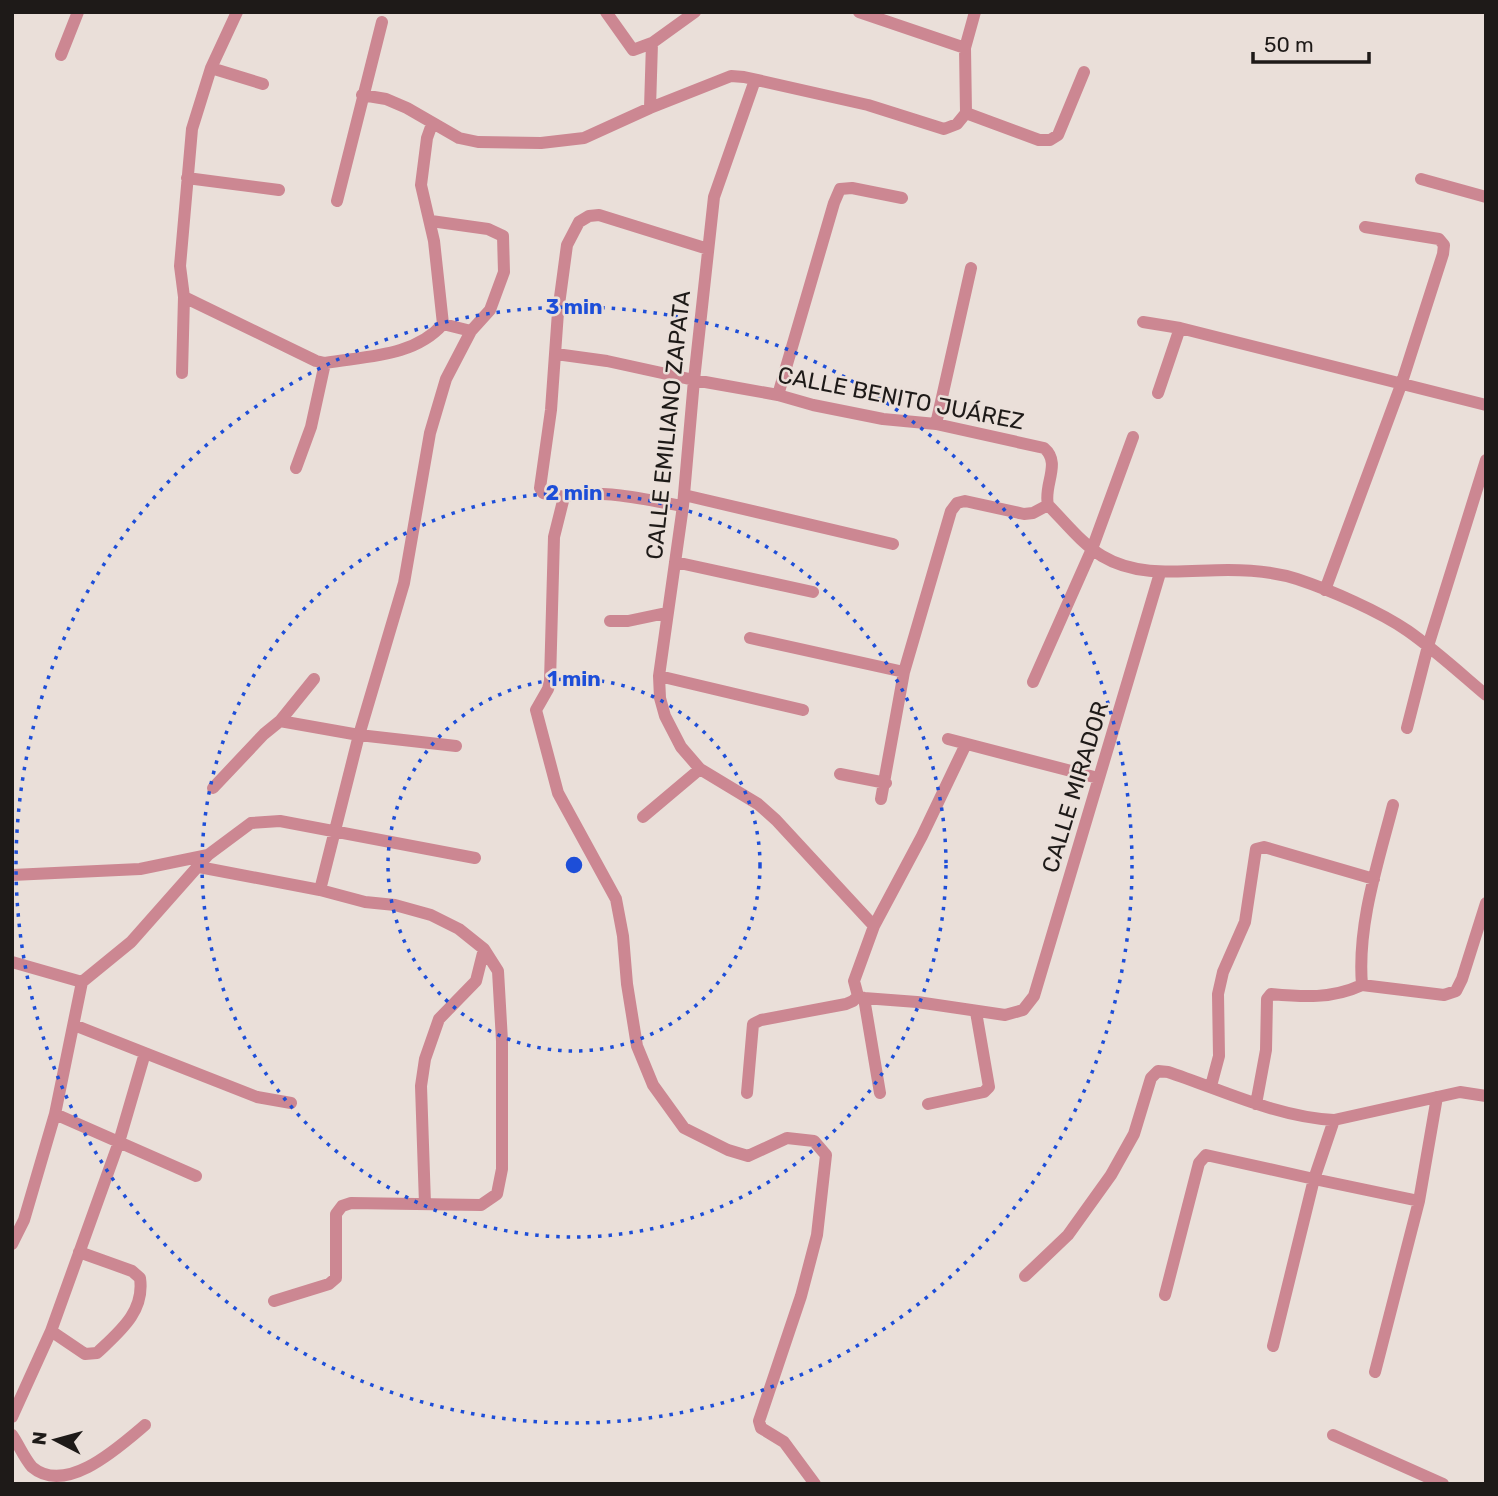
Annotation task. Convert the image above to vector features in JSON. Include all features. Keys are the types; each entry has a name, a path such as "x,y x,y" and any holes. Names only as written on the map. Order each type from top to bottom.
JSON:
{"street":[{"path":"61,55 78,18 78,12"},
{"path":"183,373 184,297 180,266 192,129 211,68 237,12"},
{"path":"606,12 633,50 652,43 695,12"},
{"path":"859,12 965,48"},
{"path":"362,95 386,99 407,108 459,138 478,142 541,143 583,138 730,76 868,105 944,129 957,124 967,113 965,48 975,12"},
{"path":"337,201 382,22"},
{"path":"650,108 652,43"},
{"path":"211,68 263,84"},
{"path":"967,113 1039,140 1050,139 1058,135 1084,72"},
{"name":"CALLE EMILIANO ZAPATA","path":"700,769 681,747 665,716 660,698 659,676 684,501 714,197 755,80"},
{"path":"184,297 325,363 396,352 432,337 443,324 431,221 425,208 421,185 427,138 432,124"},
{"path":"187,178 279,190"},
{"path":"1421,179 1486,197"},
{"path":"778,395 834,203 841,189 852,188 902,198"},
{"path":"708,249 599,215 589,216 579,222 567,245 558,312 556,354 540,488 543,493 564,497 596,494 684,501 893,544"},
{"path":"320,890 359,735 404,583 430,433 446,379 471,331 490,310 503,272 503,236 488,229 431,221"},
{"path":"1325,590 1401,385 1444,245 1439,239 1365,227"},
{"path":"936,424 971,268"},
{"path":"1143,322 1180,328 1486,405"},
{"path":"443,324 471,331"},
{"path":"1158,393 1180,328"},
{"name":"CALLE BENITO JUÁREZ","path":"556,354 607,361 883,419 936,424 1044,447 1051,453 1053,463 1046,497 1048,505"},
{"path":"296,468 311,427 325,363"},
{"path":"1033,682 1092,549 1133,437"},
{"path":"1407,728 1428,646 1486,460"},
{"path":"564,497 554,537 550,681 536,710 558,793 615,899 623,936 637,1046 653,1085 684,1128 728,1150 748,1156 786,1139 814,1141 826,1155 817,1235 801,1296 759,1422 761,1428 784,1442 815,1484"},
{"path":"881,799 904,672 951,511 957,503 965,501 1024,514 1048,505 1104,558 1131,567 1160,572 1230,570 1296,579 1388,618 1428,646 1486,695"},
{"path":"674,562 813,592"},
{"name":"CALLE MIRADOR","path":"976,1012 1005,1015 1023,1010 1034,996 1160,572"},
{"path":"610,621 628,621 666,614"},
{"path":"750,638 904,672"},
{"path":"659,676 803,710"},
{"path":"213,789 264,734 280,721 314,679"},
{"path":"280,721 359,735 456,746"},
{"path":"948,739 1098,778"},
{"path":"880,1094 861,997 854,981 873,926 922,836 966,744"},
{"path":"643,817 700,769 758,804 776,820 873,926"},
{"path":"840,774 886,783"},
{"path":"1362,985 1360,963 1374,879 1393,805"},
{"path":"12,1244 18,1218 55,1114 82,982 131,942 208,855 251,823 280,821 475,858"},
{"path":"1211,1087 1219,1056 1218,994 1223,972 1245,922 1256,849 1264,847 1374,879"},
{"path":"12,875 140,869 208,855"},
{"path":"199,867 320,890 346,898 395,905 431,915 459,929 484,949 498,971 502,1169 497,1194 481,1205 351,1203 342,1206 336,1213 336,1278 329,1284 274,1301"},
{"path":"1256,1104 1266,1049 1267,999 1271,994 1337,995 1362,985 1444,995 1456,991 1486,903"},
{"path":"425,1204 421,1086 425,1059 439,1019 476,981 484,949"},
{"path":"12,962 82,982"},
{"path":"747,1093 752,1024 761,1020 846,1004 861,997 916,1002 976,1012 989,1087 984,1092 928,1104"},
{"path":"74,1025 257,1097 291,1103"},
{"path":"12,1418 51,1331 119,1142 145,1053"},
{"path":"1025,1276 1068,1235 1111,1175 1134,1134 1151,1078 1158,1071 1168,1072 1256,1104 1315,1119 1334,1120 1460,1092 1486,1096"},
{"path":"1375,1372 1419,1202 1437,1097"},
{"path":"55,1114 196,1177"},
{"path":"1273,1346 1314,1179 1334,1120"},
{"path":"1165,1296 1199,1163 1206,1155 1419,1202"},
{"path":"51,1331 85,1354 97,1353 130,1322 142,1290 140,1278 131,1271 79,1252"},
{"path":"12,1435 33,1468 49,1479 68,1480 88,1473 145,1425"},
{"path":"1333,1435 1443,1484"}]}
